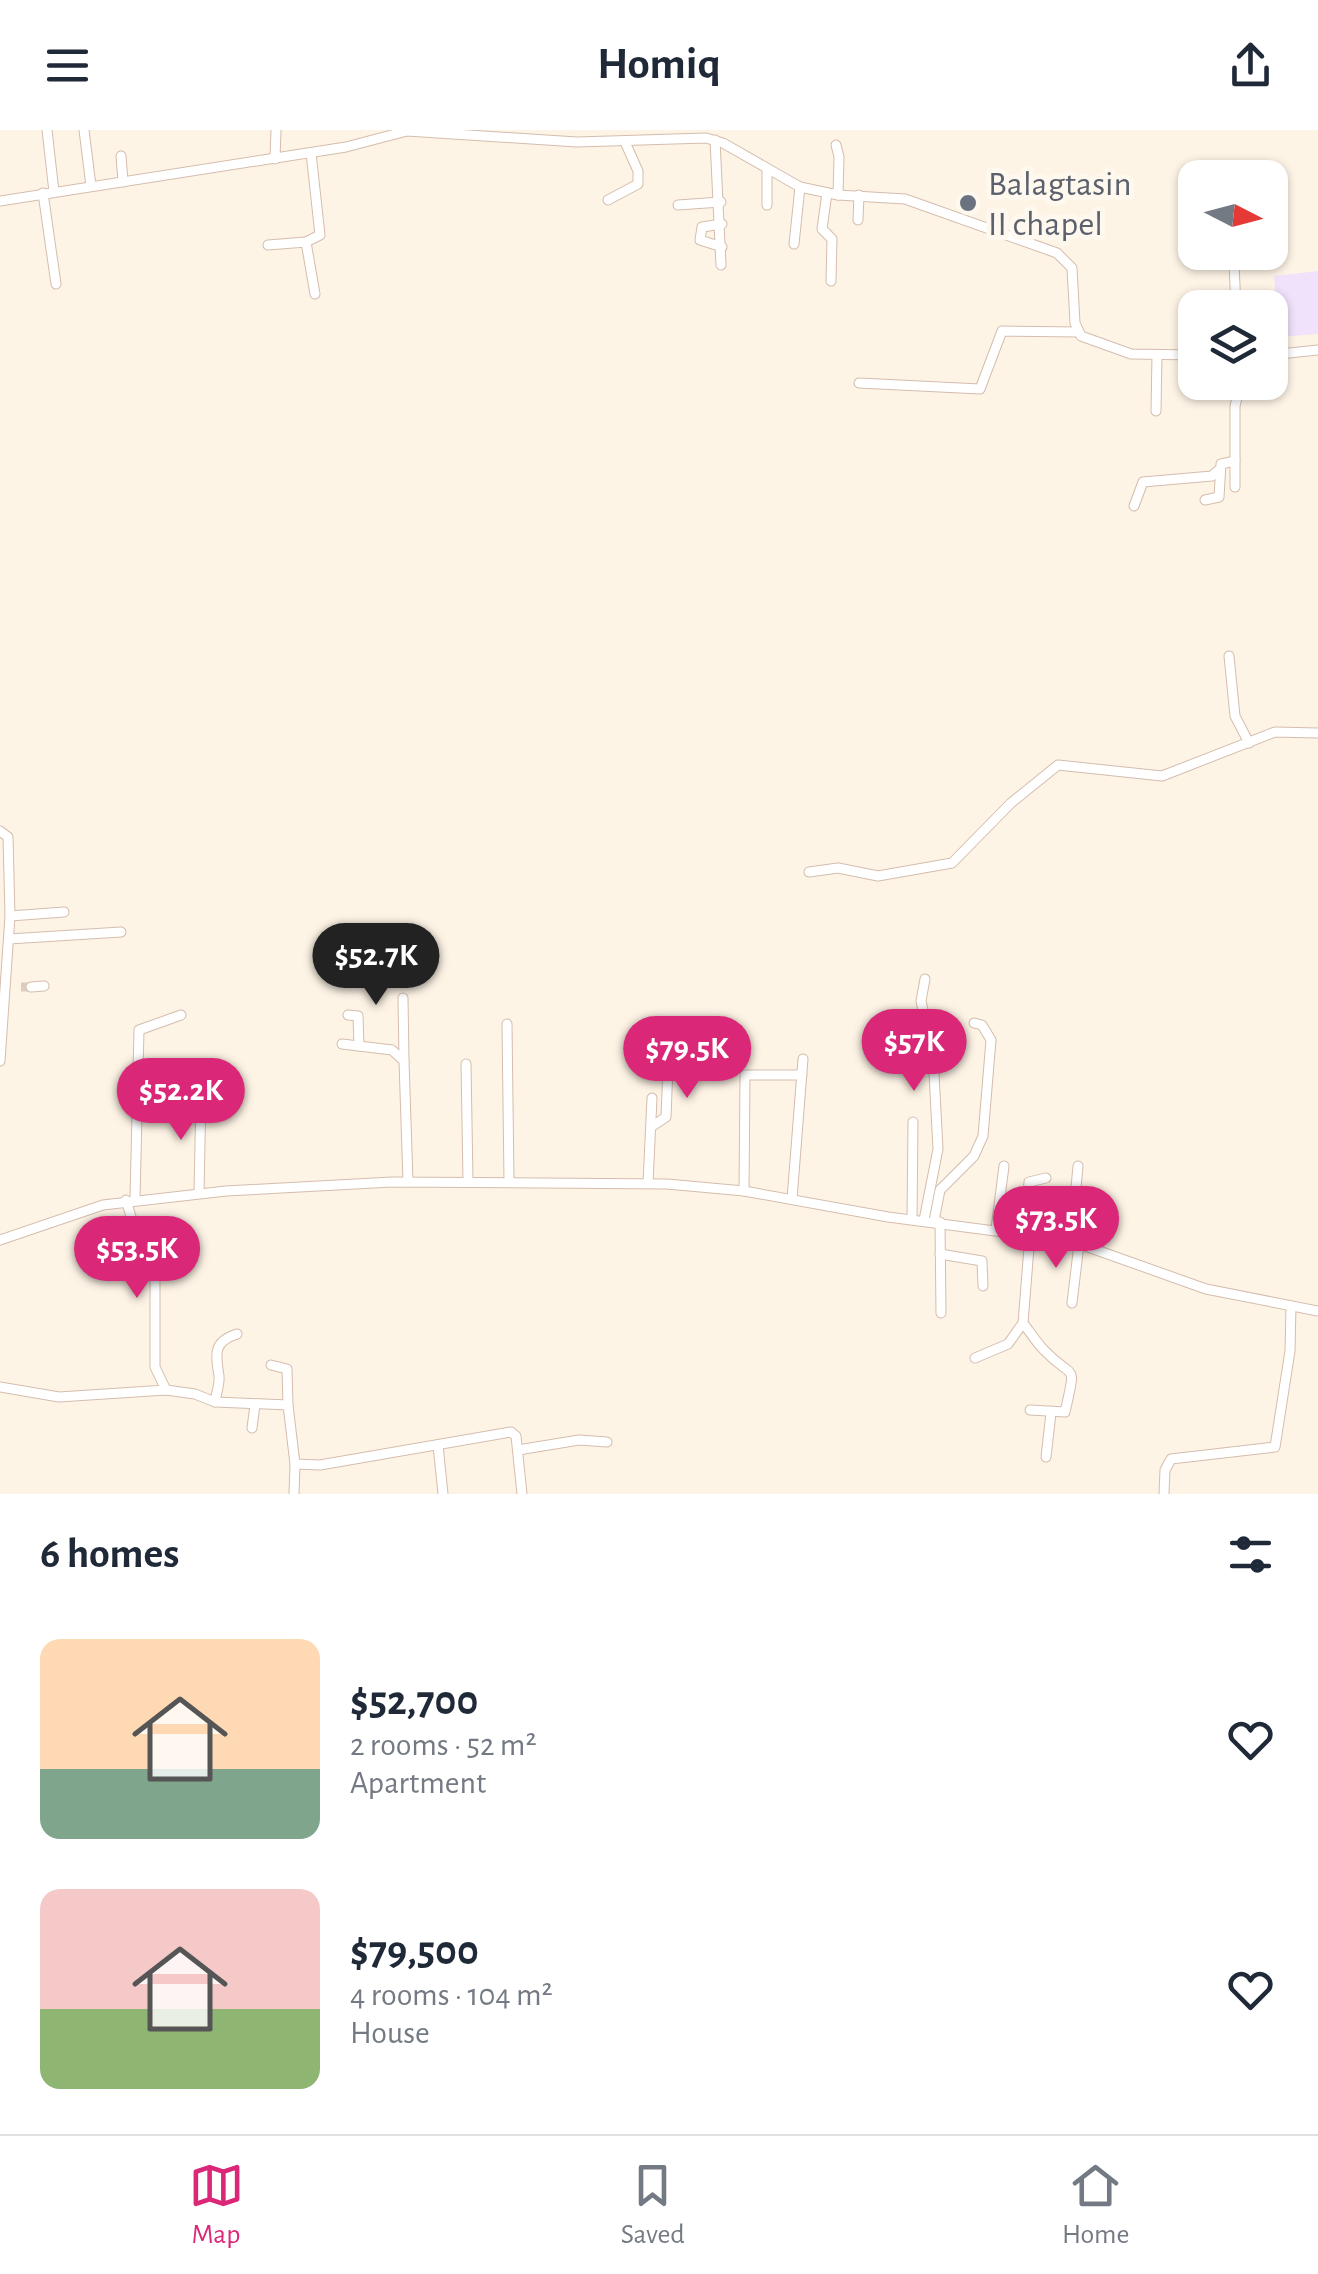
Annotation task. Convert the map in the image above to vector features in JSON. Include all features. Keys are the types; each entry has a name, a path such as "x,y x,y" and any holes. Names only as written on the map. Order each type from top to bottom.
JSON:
{"street":[{"path":"46,130 56,284"},
{"path":"84,130 91,186"},
{"path":"275,159 276,130"},
{"path":"605,130 605,143"},
{"path":"0,201 312,153 362,144 394,131 605,143 709,136 800,187 915,202 1058,253 1072,268 1078,332"},
{"path":"709,136 721,202 722,265"},
{"path":"608,200 638,184 638,171 624,142"},
{"path":"831,281 832,239 822,229 840,157 836,145"},
{"path":"268,244 306,242 320,235 312,153"},
{"path":"121,156 123,182"},
{"path":"767,169 767,205"},
{"path":"794,244 800,187"},
{"path":"858,220 860,195"},
{"path":"678,205 721,202"},
{"path":"722,224 702,227 700,240 722,247"},
{"path":"306,242 316,294"},
{"path":"859,383 980,388 1002,331 1078,332 1106,347 1178,355"},
{"path":"1288,352 1318,350"},
{"path":"1156,411 1157,355"},
{"path":"1235,487 1237,400"},
{"path":"1134,506 1143,482 1212,476 1223,462 1235,461"},
{"path":"1204,500 1219,496 1220,468"},
{"path":"1229,656 1235,716 1249,742"},
{"path":"809,872 838,868 878,876 945,866 1058,765 1162,776 1283,730 1318,733"},
{"path":"0,831 8,837 10,916 0,1062"},
{"path":"10,916 64,912"},
{"path":"9,939 120,932"},
{"path":"925,979 921,1001 932,1055 938,1149 933,1221 940,1254 940,1313"},
{"path":"7,987 44,986"},
{"path":"403,998 408,1182"},
{"path":"348,1014 358,1016 359,1046"},
{"path":"166,1390 155,1367 155,1267 141,1250 130,1200 139,1030 181,1015"},
{"path":"933,1221 940,1190 974,1156 984,1136 991,1040 982,1025 974,1023"},
{"path":"507,1024 508,1181"},
{"path":"651,1127 666,1117 669,1041"},
{"path":"342,1044 392,1050 404,1061"},
{"path":"792,1200 803,1059"},
{"path":"466,1064 468,1181"},
{"path":"744,1192 746,1075 802,1074"},
{"path":"200,1193 201,1093"},
{"path":"648,1184 652,1098"},
{"path":"912,1219 914,1122"},
{"path":"996,1229 1004,1166"},
{"path":"1072,1303 1078,1166"},
{"path":"976,1358 1008,1344 1023,1323 1030,1182 1046,1178"},
{"path":"0,1240 130,1200 200,1193 408,1182 648,1184 744,1192 1075,1242 1206,1289 1318,1311"},
{"path":"940,1254 982,1260 983,1286"},
{"path":"1164,1494 1165,1470 1171,1459 1275,1447 1290,1351 1291,1306"},
{"path":"1023,1323 1046,1352 1072,1372 1065,1412 1030,1410"},
{"path":"214,1402 219,1378 214,1364 216,1350 223,1340 237,1334"},
{"path":"271,1364 287,1369 294,1494"},
{"path":"0,1387 59,1396 166,1390 214,1402 288,1404"},
{"path":"252,1428 255,1405"},
{"path":"1046,1457 1051,1413"},
{"path":"295,1464 320,1466 511,1432 516,1436 522,1494"},
{"path":"518,1450 579,1440 607,1442"},
{"path":"438,1445 443,1494"}],"shaded area":[{"path":"1318,271 1318,334 1288,336 1288,290 1275,290 1274,276"}],"tunnel":[{"path":"21,987 31,987"}],"place":[{"name":"Balagtasin II chapel","path":"968,203"}]}
